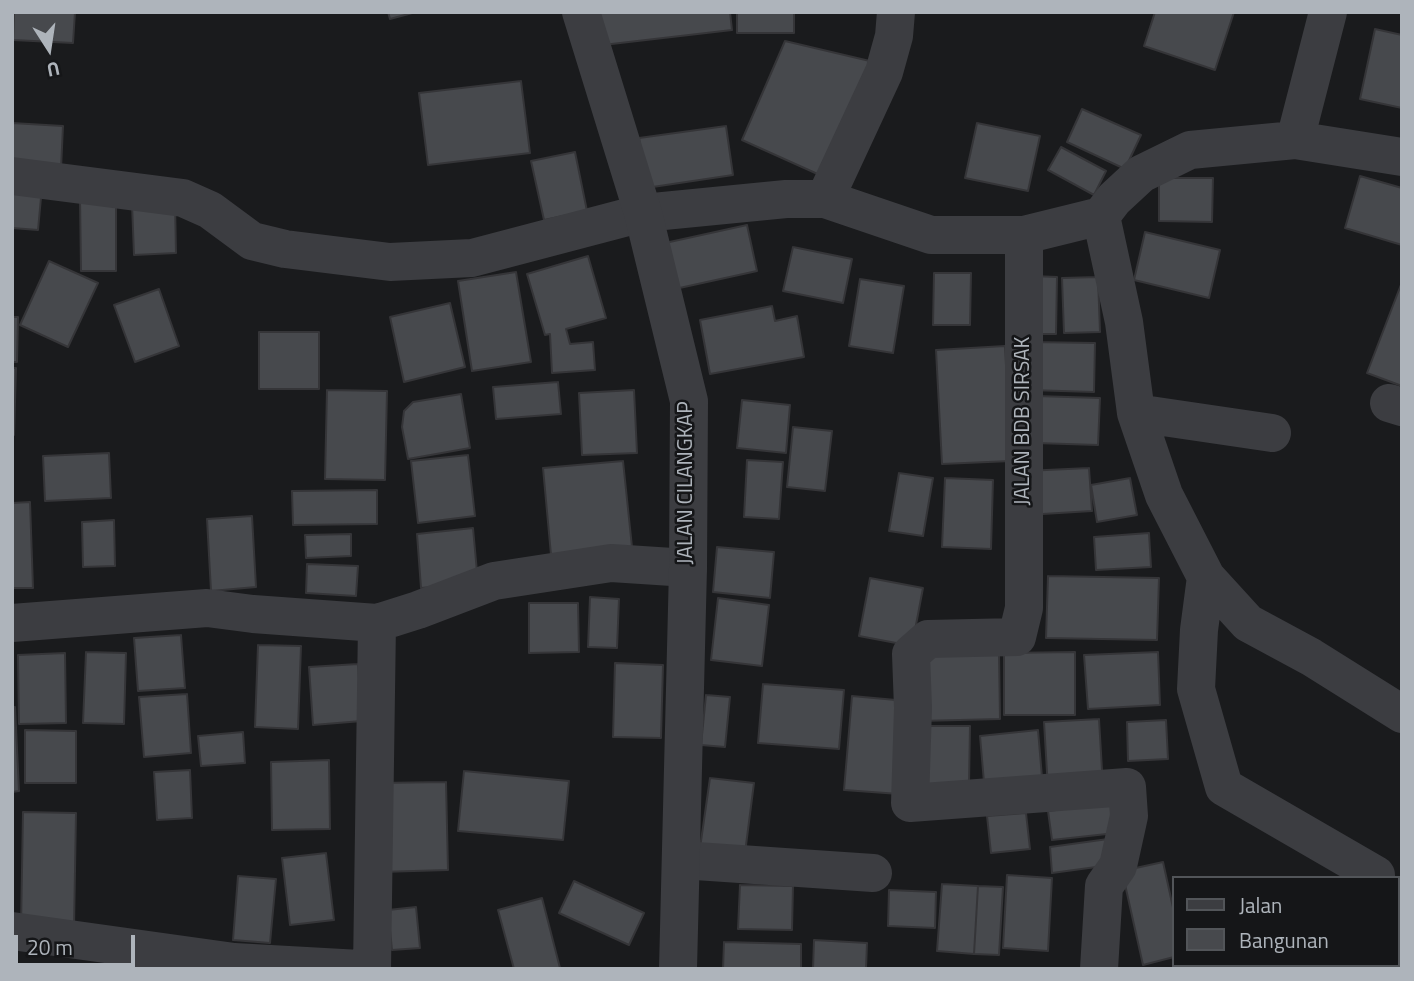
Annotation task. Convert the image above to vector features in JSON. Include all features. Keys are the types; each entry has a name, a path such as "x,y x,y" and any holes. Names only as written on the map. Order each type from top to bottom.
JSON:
{"street":[{"name":"JALAN CILANGKAP","path":"581,12 643,213 689,401 688,568 678,969"},
{"path":"825,199 884,72 894,36 896,12"},
{"path":"1295,140 1328,12"},
{"path":"12,176 183,198 210,211 252,241 285,249 390,262 472,258 643,213 786,199 825,199 931,235 1024,235 1101,216 1140,174 1190,150 1295,140 1402,158"},
{"path":"1101,216 1124,322 1136,413 1164,495 1206,577 1248,623 1311,657 1402,714"},
{"name":"JALAN BDB SIRSAK","path":"1024,235 1024,608 1017,638 928,639 911,654 913,708 910,803 1128,787 1129,816 1118,866 1104,887 1099,969"},
{"path":"1136,413 1272,433"},
{"path":"12,623 206,608 377,623 418,611 494,581 611,563 688,568"},
{"path":"1206,577 1199,630 1196,689 1224,787 1376,875"},
{"path":"372,969 377,623"},
{"path":"681,860 873,873"},
{"path":"12,931 234,965 360,969"}],"building":[{"path":"14,12 75,12 73,43 13,40"},
{"path":"388,12 416,12 390,19"},
{"path":"599,12 730,12 732,30 603,45"},
{"path":"737,12 794,12 794,33 737,33"},
{"path":"1155,12 1234,12 1215,70 1144,46"},
{"path":"1375,29 1402,35 1402,108 1360,99"},
{"path":"785,41 874,62 822,176 742,140"},
{"path":"521,81 530,153 428,165 419,93"},
{"path":"1082,109 1141,135 1125,169 1067,142"},
{"path":"12,123 63,126 61,169 12,166"},
{"path":"977,123 1040,136 1028,191 965,178"},
{"path":"726,126 733,175 646,188 639,138"},
{"path":"1061,147 1106,171 1094,195 1048,170"},
{"path":"575,152 587,211 544,220 531,161"},
{"path":"1360,176 1402,188 1402,245 1345,228"},
{"path":"1159,178 1213,178 1212,222 1159,221"},
{"path":"12,184 42,187 38,230 12,228"},
{"path":"80,197 116,197 116,271 81,271"},
{"path":"175,202 176,253 134,255 132,204"},
{"path":"747,225 757,271 675,289 665,243"},
{"path":"1145,232 1220,250 1209,298 1134,280"},
{"path":"793,247 852,259 843,303 783,291"},
{"path":"588,256 606,318 566,329 570,344 593,342 595,370 552,373 550,334 545,335 527,274"},
{"path":"49,261 98,283 68,347 20,325"},
{"path":"516,272 531,362 472,371 458,281"},
{"path":"934,273 971,273 970,325 933,325"},
{"path":"1033,276 1057,277 1056,334 1031,334"},
{"path":"1098,277 1100,332 1064,333 1062,278"},
{"path":"860,279 904,286 893,353 849,346"},
{"path":"1402,282 1402,386 1367,373"},
{"path":"159,289 179,346 135,362 114,305"},
{"path":"450,303 465,367 404,382 390,317"},
{"path":"772,306 775,321 797,316 804,357 710,374 700,320"},
{"path":"12,317 18,317 17,362 12,362"},
{"path":"259,332 319,332 319,389 259,389"},
{"path":"1030,342 1095,343 1094,392 1029,390"},
{"path":"1005,346 1011,461 942,464 936,350"},
{"path":"12,368 16,368 14,435 12,435"},
{"path":"558,382 561,414 496,419 493,387"},
{"path":"327,390 387,391 385,480 325,479"},
{"path":"634,390 637,453 582,455 579,393"},
{"path":"461,394 470,448 408,459 402,427 404,411 413,402"},
{"path":"1036,396 1100,398 1098,445 1035,443"},
{"path":"742,400 790,405 786,453 737,448"},
{"path":"793,427 832,431 825,491 787,487"},
{"path":"109,453 111,498 45,501 43,456"},
{"path":"468,455 475,516 418,523 411,461"},
{"path":"747,460 783,462 779,519 744,517"},
{"path":"623,461 632,547 551,555 543,468"},
{"path":"1089,468 1092,511 1026,515 1025,471"},
{"path":"899,473 933,478 923,536 889,531"},
{"path":"945,478 993,480 991,549 942,547"},
{"path":"1130,478 1137,515 1097,522 1091,485"},
{"path":"377,490 377,524 293,525 292,491"},
{"path":"30,502 33,588 12,588 12,503"},
{"path":"252,516 256,587 211,591 207,519"},
{"path":"114,520 115,566 83,567 82,522"},
{"path":"473,528 478,583 421,588 417,534"},
{"path":"1149,533 1151,567 1096,570 1094,537"},
{"path":"351,534 351,556 306,558 305,535"},
{"path":"717,547 774,552 770,598 713,592"},
{"path":"307,564 358,566 356,596 306,593"},
{"path":"1048,576 1159,578 1157,640 1046,638"},
{"path":"870,578 923,588 912,646 859,636"},
{"path":"590,597 619,599 617,648 588,647"},
{"path":"718,598 769,605 762,666 711,660"},
{"path":"529,603 578,603 579,652 529,653"},
{"path":"181,635 185,688 138,691 134,638"},
{"path":"258,645 301,646 298,729 255,727"},
{"path":"86,652 126,653 124,724 83,723"},
{"path":"999,652 1000,719 919,721 917,654"},
{"path":"1075,652 1075,715 1004,715 1004,653"},
{"path":"1158,652 1160,705 1088,709 1084,655"},
{"path":"65,653 66,723 19,724 18,655"},
{"path":"615,663 663,665 661,738 613,737"},
{"path":"358,664 362,721 313,725 309,667"},
{"path":"763,684 844,690 839,749 758,743"},
{"path":"187,694 191,753 144,757 139,697"},
{"path":"706,695 730,697 725,747 701,745"},
{"path":"852,696 907,701 899,794 844,790"},
{"path":"12,707 15,707 19,791 12,792"},
{"path":"1099,719 1103,787 1048,789 1044,722"},
{"path":"1166,720 1168,759 1128,761 1127,722"},
{"path":"919,726 970,726 969,785 918,785"},
{"path":"25,730 76,731 76,783 25,783"},
{"path":"1038,730 1043,789 985,794 980,736"},
{"path":"243,732 245,763 201,766 198,736"},
{"path":"329,760 330,829 272,830 271,762"},
{"path":"190,770 192,818 157,820 154,772"},
{"path":"464,771 569,781 563,840 458,831"},
{"path":"710,778 754,783 745,853 700,848"},
{"path":"446,782 448,870 380,872 378,783"},
{"path":"1112,803 1116,833 1052,840 1048,811"},
{"path":"23,812 76,813 74,928 21,927"},
{"path":"1026,813 1030,849 991,853 987,816"},
{"path":"1108,839 1111,865 1052,873 1050,847"},
{"path":"326,853 334,920 290,925 282,858"},
{"path":"1163,862 1172,903 1172,958 1143,965 1122,871"},
{"path":"1007,875 1052,878 1048,951 1003,948"},
{"path":"238,876 276,879 270,943 233,940"},
{"path":"574,881 644,913 629,945 559,913"},
{"path":"942,884 978,886 974,954 937,951"},
{"path":"740,885 793,886 792,930 738,929"},
{"path":"978,886 1003,887 999,955 974,954"},
{"path":"889,890 936,892 935,928 888,926"},
{"path":"542,898 560,968 514,969 498,910"},
{"path":"416,907 420,948 392,950 388,910"},
{"path":"814,940 867,943 866,969 813,969"},
{"path":"724,942 801,944 801,969 723,969"},
{"path":"1265,967 1315,967 1315,969"},
{"path":"1350,967 1392,967 1392,969"}]}
